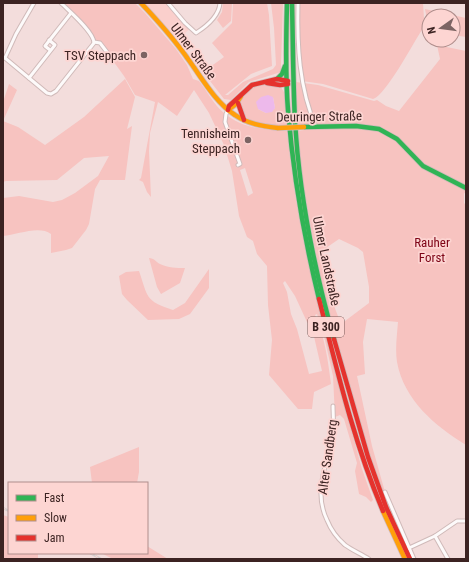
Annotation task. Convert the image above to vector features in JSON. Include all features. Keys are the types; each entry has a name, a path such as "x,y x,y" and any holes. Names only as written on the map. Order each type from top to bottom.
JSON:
{"main road":[{"name":"Ulmer Straße","path":"141,3 174,40 227,112"},
{"name":"Ulmer Landstraße","path":"287,3 286,59 289,123 302,223 316,290 349,411 368,473 385,516 405,559"},
{"name":"Ulmer Landstraße","path":"292,3 295,128 301,184 311,243 341,365 372,471 386,507 410,559"},
{"path":"277,79 284,71 286,59"},
{"path":"227,112 229,106 252,85 277,79 287,82"},
{"path":"263,82 293,82"},
{"path":"227,112 238,103 242,94"},
{"path":"238,103 239,110 244,120"},
{"name":"Deuringer Straße","path":"227,112 261,126 278,128 356,126 379,128 397,139 423,166 466,188"}],"street":[{"path":"34,3 4,58 47,93 54,93 94,42"},
{"path":"61,3 89,32 93,37 94,42"},
{"path":"168,3 195,33 200,31 218,14 220,3"},
{"path":"298,3 299,50 302,81 310,112 316,127"},
{"path":"50,50 45,46 71,13"},
{"path":"28,78 55,45 49,40"},
{"path":"94,42 100,43 112,60"},
{"path":"227,112 225,122 240,164 238,165"},
{"name":"Alter Sandberg","path":"333,406 333,431 320,488 321,502 324,514 339,539 346,546 369,559"},
{"path":"385,492 414,559"},
{"path":"409,548 436,536 456,520 466,521"},
{"path":"436,536 448,559"}],"shaded area":[{"path":"144,3 168,3 191,28 178,39"},
{"path":"268,95 273,97 275,108 272,112 266,113 258,109 256,102 261,97"}],"green space":[{"path":"61,3 135,3 176,49 187,65 193,79 199,81 220,110 231,118 246,125 262,129 287,131 292,174 307,259 317,302 362,469 373,500 371,502 366,497 359,494 355,471 357,463 344,419 340,415 335,417 333,376 324,336 317,314 315,315 324,340 331,384 314,392 312,409 298,409 269,375 272,340 268,305 267,266 257,254 253,241 247,237 239,216 232,171 224,145 209,113 194,90 177,116 158,102 150,133 149,151 151,197 143,182 139,180 141,178 155,102 135,95 124,76 100,43 97,42","holes":["245,168 253,193 248,196 240,170","285,281 295,296 307,322 312,328 322,371 309,374 297,329 291,314 287,292 283,283"]},
{"path":"223,3 232,3 231,21 223,28 217,20 222,12"},
{"path":"233,3 267,3 272,66 251,74 225,95 228,95 243,82 273,69 276,65 271,3 283,3 281,72 249,82 231,100 224,99 203,72 224,57 212,43 232,23"},
{"path":"300,3 423,3 423,8 421,8 421,32 392,79 373,99 323,84 302,81"},
{"path":"461,17 466,18 466,37 461,36"},
{"name":"Rauher Forst","path":"438,48 452,48 466,51 466,194 464,193 464,203 466,205 466,445 454,438 422,411 406,388 397,362 396,347 398,322 367,319 363,342 365,374 357,376 372,446 385,492 383,493 373,467 335,336 319,271 302,177 298,131 304,130 304,125 297,125 296,82 318,85 374,101 377,100 386,106 399,111 440,59","holes":["339,239 363,252 369,287 369,303 341,324 324,280 323,250"]},
{"path":"125,79 135,97 127,129 132,126 125,180 100,180 95,189 89,224 72,248 51,253 51,234 46,231 34,230 3,236 3,198 19,196 53,202 62,200 75,193 98,176 109,156 84,158 57,180 3,182 3,121 18,127 45,145 84,117"},
{"path":"9,84 17,90 3,121 3,102"},
{"path":"265,84 281,87 285,94 287,125 257,123 242,113 240,105 246,93 258,85","holes":["273,97 275,108 266,113 258,109"]},
{"path":"149,258 166,266 185,268 180,283 161,294 157,287"},
{"path":"209,269 209,288 190,314 179,319 148,320 122,294 119,276 126,272 139,271 146,292 152,301 173,310 185,303"},
{"path":"139,447 139,472 137,482 92,482 90,467"},
{"path":"3,515 8,517 8,554 38,554 38,559 3,559"},
{"path":"148,547 168,559 113,559 103,554 148,554"}],"railway":[{"path":"3,508 8,510"},
{"path":"92,554 101,559"}],"traffic: fast":[{"path":"287,3 286,70 290,134 300,205 319,299"},
{"path":"292,3 295,121 300,176 308,231 334,339"},
{"path":"277,79 282,74 285,66"},
{"path":"304,127 356,126 379,129 397,139 423,166 466,188"}],"traffic: slow":[{"path":"141,3 160,23 209,89 228,110 250,123 278,128"},
{"path":"228,110 236,104 241,96"},
{"path":"278,128 304,127"},
{"path":"383,511 405,559"}],"traffic: jam":[{"path":"228,110 229,106 252,85 277,79 288,81"},
{"path":"267,83 280,85 288,84"},
{"path":"238,103 244,120"},
{"path":"319,299 355,433 363,459 383,511"},
{"path":"334,339 368,457 386,507 410,559"}],"place":[{"name":"TSV Steppach","path":"144,55"},
{"name":"Tennisheim Steppach","path":"248,140"}]}
